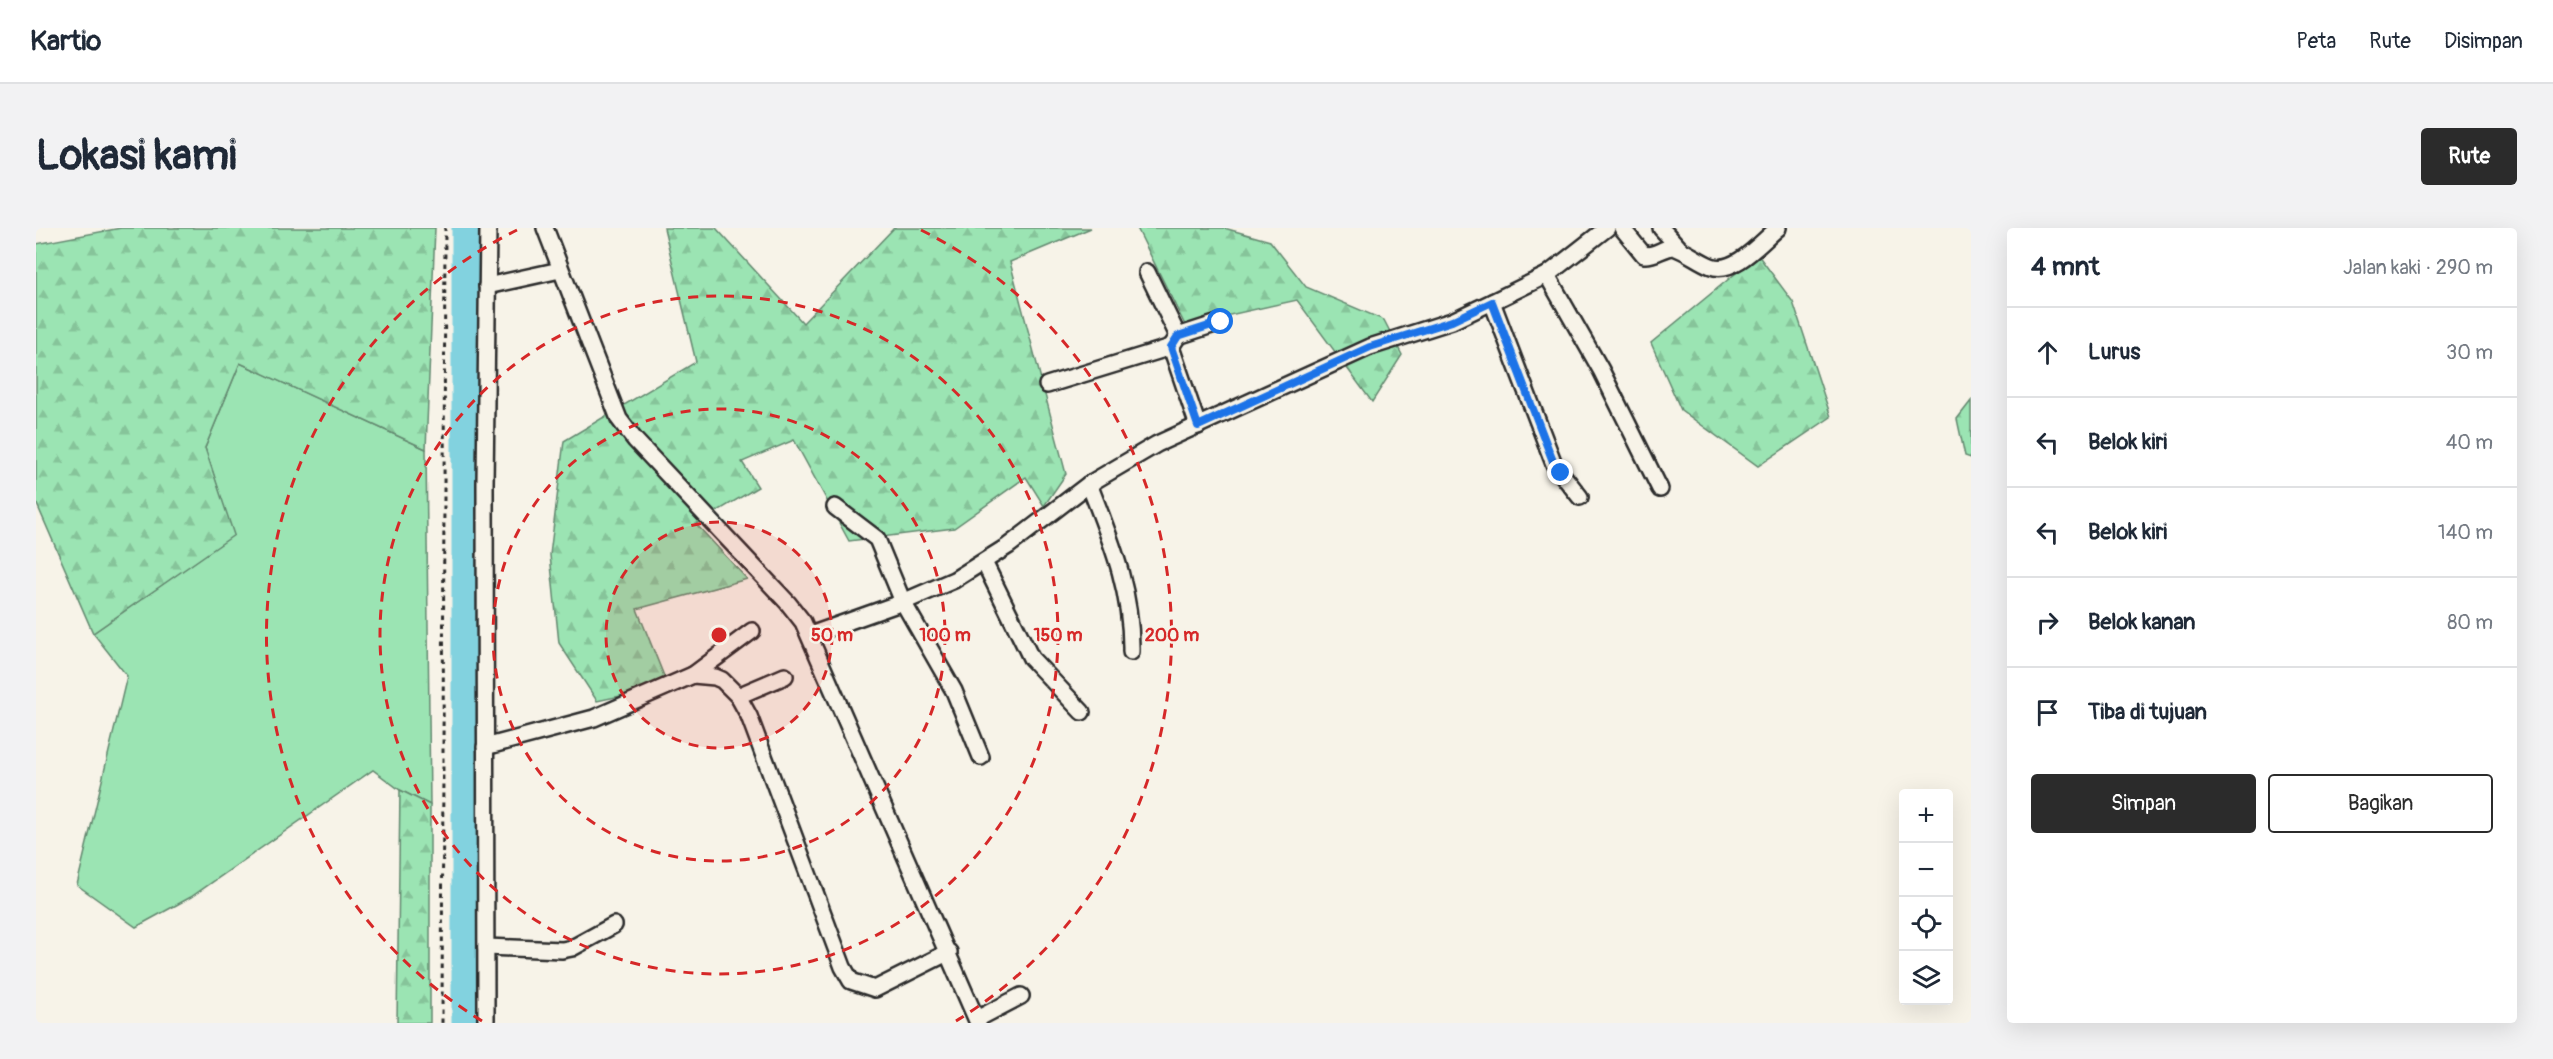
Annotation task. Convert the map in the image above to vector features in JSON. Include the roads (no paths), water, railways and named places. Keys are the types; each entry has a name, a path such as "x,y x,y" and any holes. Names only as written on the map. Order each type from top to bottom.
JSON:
{"street":[{"path":"486,1023 488,228"},
{"path":"544,228 619,419 635,440 788,603 810,635 977,1021 1021,996"},
{"path":"810,635 903,602 954,580 1051,515 1089,484 1157,444 1370,347 1452,321 1492,302 1547,275 1606,228"},
{"path":"1622,228 1644,255 1652,256 1667,247 1680,249"},
{"path":"1662,228 1680,249 1710,266 1724,267 1738,261 1778,228"},
{"path":"488,286 560,270"},
{"path":"1147,272 1174,341 1198,426"},
{"path":"1547,275 1601,370 1660,489"},
{"path":"1492,302 1554,464 1580,497"},
{"path":"1047,385 1174,341 1221,322"},
{"path":"1089,484 1122,578 1131,617 1131,652"},
{"path":"835,507 877,539 903,602 954,691 981,757"},
{"path":"984,562 1031,658 1082,712"},
{"path":"485,747 594,718 693,675 752,631"},
{"path":"693,675 715,677 738,696 749,716 845,972 851,981 875,989 949,952"},
{"path":"738,696 784,676"},
{"path":"486,947 562,950 572,948 614,925"}],"waterway":[{"path":"465,228 465,1023"}]}
